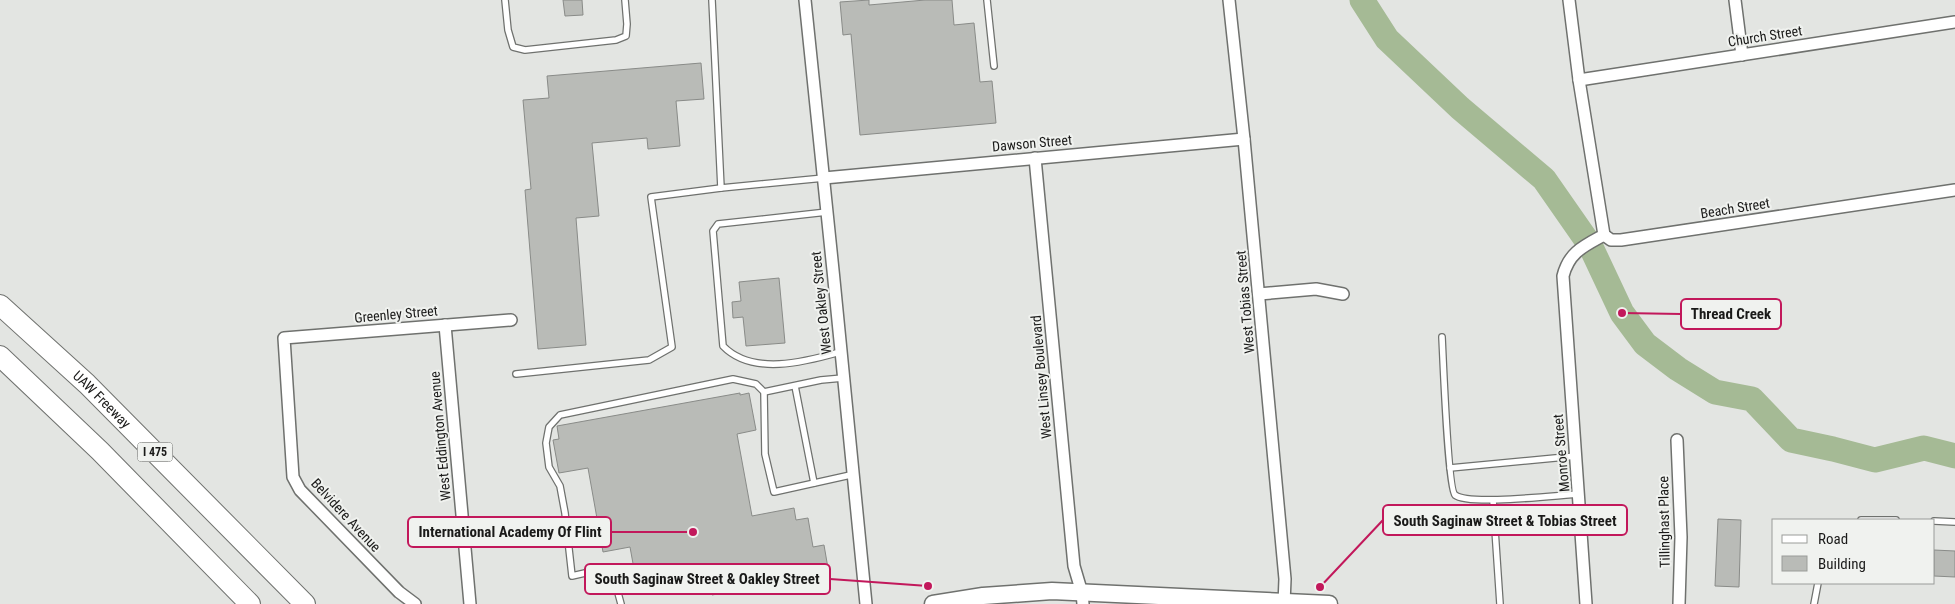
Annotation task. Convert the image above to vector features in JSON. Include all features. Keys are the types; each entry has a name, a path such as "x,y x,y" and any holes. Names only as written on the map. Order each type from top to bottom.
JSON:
{"highway":[{"name":"UAW Freeway","path":"0,305 100,396 305,604"},
{"name":"I 475","path":"0,356 100,451 250,604"}],"main road":[{"path":"932,604 983,596 1052,591 1082,598 1329,604"}],"street":[{"name":"West Oakley Street","path":"805,0 840,352 855,474 866,604"},
{"name":"West Tobias Street","path":"1229,0 1259,294 1285,579 1284,603"},
{"path":"1569,0 1578,80 1604,235"},
{"path":"1735,0 1742,55"},
{"name":"Church Street","path":"1578,80 1955,22"},
{"name":"Dawson Street","path":"824,178 1244,139"},
{"name":"West Linsey Boulevard","path":"1035,158 1074,566 1082,598"},
{"name":"Beach Street","path":"1604,235 1611,240 1621,240 1955,190"},
{"name":"Monroe Street","path":"1586,604 1580,494 1563,276 1566,264 1578,249 1604,235"},
{"path":"1259,294 1316,289 1343,294"},
{"name":"Greenley Street","path":"284,338 511,320"},
{"name":"West Eddington Avenue","path":"445,325 470,604"},
{"name":"Belvidere Avenue","path":"284,338 293,477 300,490 399,592 415,604"},
{"name":"Tillinghast Place","path":"1677,440 1681,537 1679,604"}],"lane":[{"path":"505,0 508,30 513,47 525,50 616,40 626,36 625,0"},
{"path":"712,0 721,188"},
{"path":"987,0 994,66"},
{"path":"516,374 649,360 672,346 651,197 824,178"},
{"path":"827,212 718,224 713,231 723,346 731,355 747,360 783,365 809,361 840,352"},
{"path":"1442,337 1452,491 1456,496 1466,500 1493,500 1580,494"},
{"path":"764,392 843,378"},
{"path":"621,604 611,567 572,576 560,486 550,467 546,443 549,427 560,415 733,379 756,384 764,392 765,454 774,492 855,474"},
{"path":"795,386 816,482"},
{"path":"1450,468 1576,456"},
{"path":"1493,500 1500,604"},
{"path":"1935,521 1955,522"},
{"path":"1814,604 1818,584"}],"building":[{"path":"563,0 582,0 583,15 565,16"},
{"path":"869,0 869,5 925,0 952,0 954,25 974,23 980,82 992,81 996,123 860,135 851,34 843,35 840,2"},
{"path":"701,63 704,99 676,101 680,146 648,149 647,138 592,143 599,216 576,218 586,345 538,349 525,190 531,189 523,100 549,98 547,76"},
{"path":"779,278 785,343 746,346 743,317 733,318 732,302 741,301 739,282"},
{"path":"740,393 740,395 749,393 756,430 737,434 752,516 794,508 796,520 808,518 813,547 824,545 829,574 712,595 710,581 655,591 654,588 638,591 630,547 603,552 588,468 559,473 553,440 559,439 557,426"},
{"path":"1718,519 1741,520 1739,587 1715,586"},
{"path":"1935,550 1955,551 1955,577 1935,576"}],"waterway":[{"path":"1362,0 1387,39 1460,108 1544,179 1590,245 1622,313 1645,344 1678,369 1715,392 1752,399 1791,440 1875,460 1924,448 1955,456"}],"place":[{"name":"Thread Creek","path":"1622,313"},
{"name":"International Academy Of Flint","path":"693,532"},
{"name":"South Saginaw Street & Oakley Street","path":"928,586"},
{"name":"South Saginaw Street & Tobias Street","path":"1320,587"}]}
